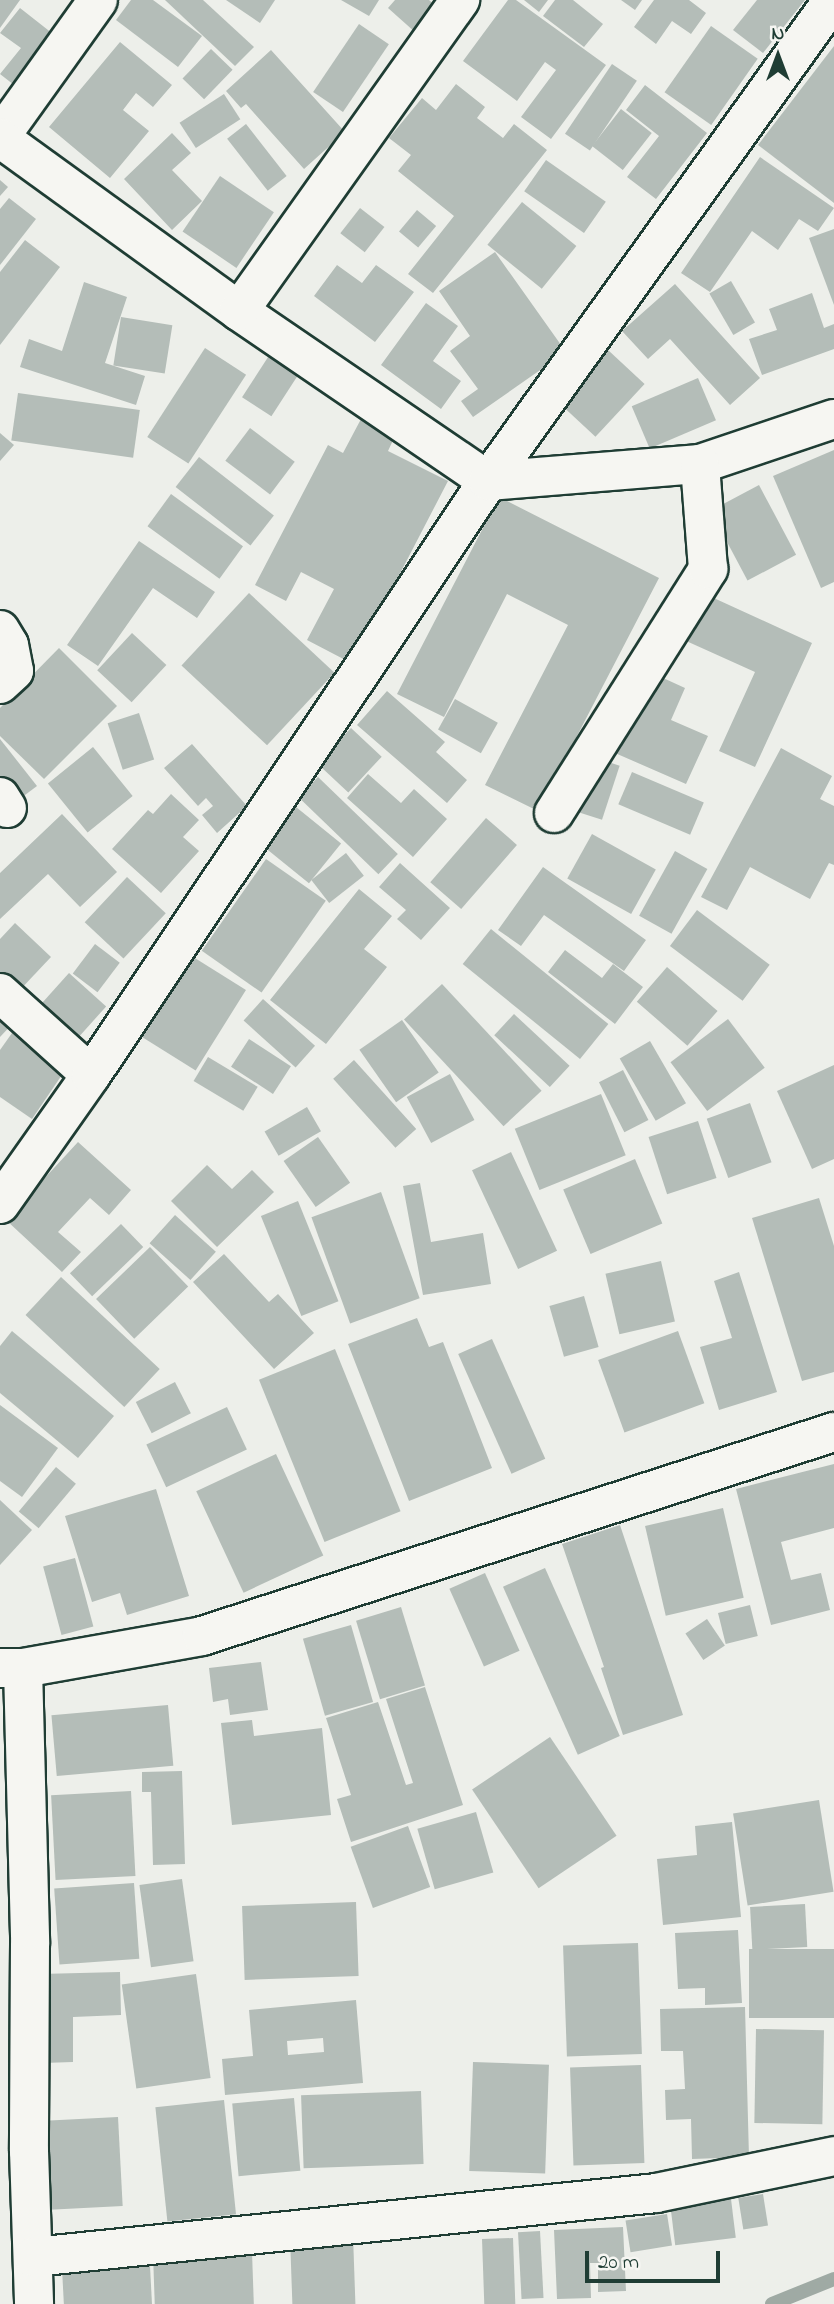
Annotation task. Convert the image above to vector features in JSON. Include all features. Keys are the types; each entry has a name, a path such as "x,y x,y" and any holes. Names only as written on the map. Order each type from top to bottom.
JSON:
{"street":[{"path":"98,0 0,138 239,311 488,481 700,464 834,419"},
{"path":"239,311 460,0"},
{"path":"0,1204 91,1075 488,481 833,0"},
{"path":"554,813 708,569 700,464"},
{"path":"0,629 9,645 14,671 0,684"},
{"path":"0,993 91,1075"},
{"path":"34,2304 34,2258 14,2152 15,1945 11,1668 202,1636 834,1432"},
{"path":"34,2258 656,2193 834,2156"}],"building":[{"path":"0,0 20,0 0,28"},
{"path":"131,0 153,0 202,36 178,67 116,20"},
{"path":"165,0 203,0 254,47 235,66"},
{"path":"226,0 275,0 260,23"},
{"path":"341,0 379,0 369,16"},
{"path":"395,0 429,0 438,8 416,33 388,8"},
{"path":"508,0 516,0 606,65 551,139 521,117 556,70 545,62 517,101 463,61"},
{"path":"524,0 548,0 539,12"},
{"path":"555,0 573,0 603,24 584,47 543,16"},
{"path":"621,0 642,0 635,10"},
{"path":"654,0 689,0 706,13 691,34 672,21 656,44 634,27"},
{"path":"757,0 805,0 763,53 733,30"},
{"path":"20,8 62,41 23,92 0,74 21,48 0,33"},
{"path":"359,24 389,44 343,112 313,92"},
{"path":"711,26 758,59 711,125 665,92"},
{"path":"120,42 172,85 153,107 136,93 123,110 149,131 110,178 49,127"},
{"path":"834,46 834,203 758,145"},
{"path":"211,49 233,70 204,99 183,78"},
{"path":"271,50 345,132 304,169 246,104 241,108 226,91"},
{"path":"612,64 637,81 590,150 565,134"},
{"path":"456,84 485,107 477,118 503,138 514,124 547,150 433,293 408,274 454,216 398,171 411,155 389,138 422,98 436,110"},
{"path":"645,85 707,133 656,199 627,177 659,136 626,110"},
{"path":"224,94 240,119 196,148 180,123"},
{"path":"621,109 652,133 623,170 592,146"},
{"path":"246,124 287,176 268,191 227,139"},
{"path":"172,133 191,153 172,170 202,201 172,230 124,179"},
{"path":"760,157 834,208 818,231 799,219 778,250 752,231 710,292 681,273"},
{"path":"546,160 606,202 584,233 524,191"},
{"path":"220,176 274,212 236,268 183,232"},
{"path":"0,180 8,187 0,196"},
{"path":"9,198 36,219 0,265 0,209"},
{"path":"522,202 576,246 542,289 487,245"},
{"path":"360,208 384,227 365,252 340,233"},
{"path":"417,210 436,226 418,248 399,231"},
{"path":"834,229 834,305 809,238"},
{"path":"25,240 60,267 0,345 0,272"},
{"path":"495,252 566,352 473,417 461,401 478,389 450,351 470,336 439,291"},
{"path":"337,265 362,283 376,265 414,292 375,342 314,296"},
{"path":"731,281 755,323 733,335 709,294"},
{"path":"84,282 127,297 105,363 145,376 136,405 20,367 29,339 62,351"},
{"path":"675,284 760,378 730,405 670,339 648,359 622,331"},
{"path":"812,293 824,328 834,324 834,349 762,375 749,339 777,330 769,309"},
{"path":"426,303 458,326 433,361 461,381 441,409 381,365"},
{"path":"121,317 172,325 165,374 113,365"},
{"path":"205,348 246,375 188,464 147,437"},
{"path":"608,350 645,384 595,437 559,403"},
{"path":"272,351 301,370 271,416 242,397"},
{"path":"698,378 716,420 650,448 632,406"},
{"path":"18,393 140,410 133,458 11,441"},
{"path":"361,419 395,436 388,451 448,481 353,664 307,640 334,589 301,572 286,601 255,585 328,445 343,453"},
{"path":"250,428 295,462 270,494 225,461"},
{"path":"0,433 14,445 0,461"},
{"path":"834,450 834,582 821,588 773,476"},
{"path":"199,457 274,515 250,545 176,487"},
{"path":"759,485 796,555 748,581 710,511"},
{"path":"171,494 243,546 219,579 147,526"},
{"path":"499,497 659,578 538,811 485,785 568,625 507,594 444,717 397,694"},
{"path":"139,541 215,592 197,618 153,588 98,666 67,645"},
{"path":"249,593 335,673 267,745 181,665"},
{"path":"705,594 812,643 755,767 719,751 755,672 684,640"},
{"path":"132,633 166,665 132,702 97,670"},
{"path":"59,648 117,706 44,779 0,736 0,708"},
{"path":"650,672 685,688 671,720 708,736 686,784 615,753"},
{"path":"387,691 445,742 436,752 467,780 447,803 357,725"},
{"path":"455,699 498,723 481,753 438,730"},
{"path":"139,713 154,760 123,770 108,723"},
{"path":"351,728 382,757 348,792 318,764"},
{"path":"0,739 37,786 13,804 0,787"},
{"path":"192,744 247,806 217,833 202,815 213,806 206,798 198,806 164,768"},
{"path":"93,747 133,796 88,832 48,784"},
{"path":"781,748 832,776 820,799 834,806 834,865 829,863 810,899 750,867 727,910 701,897"},
{"path":"593,757 620,766 602,820 575,811"},
{"path":"632,772 704,802 690,835 618,804"},
{"path":"368,774 401,803 414,789 447,819 413,857 347,798"},
{"path":"318,777 398,854 378,874 299,797"},
{"path":"171,794 199,820 183,837 199,851 161,893 112,849 148,810 153,814"},
{"path":"296,807 341,844 309,883 264,847"},
{"path":"62,814 117,872 80,907 48,874 0,919 0,873"},
{"path":"486,818 517,845 461,909 430,882"},
{"path":"592,834 656,869 631,914 567,879"},
{"path":"675,851 707,869 671,934 639,916"},
{"path":"346,853 364,876 329,903 311,880"},
{"path":"266,859 326,901 262,993 202,951"},
{"path":"400,863 450,908 421,940 397,919 406,910 379,887"},
{"path":"543,867 646,940 624,971 544,915 521,946 498,930"},
{"path":"127,877 166,913 123,958 85,922"},
{"path":"359,889 392,916 364,949 387,967 326,1044 270,1000"},
{"path":"697,910 770,965 743,1001 670,946"},
{"path":"15,923 51,957 18,992 0,976 0,939"},
{"path":"491,929 608,1024 580,1059 463,964"},
{"path":"95,944 120,963 97,992 73,974"},
{"path":"565,950 602,978 613,964 643,987 615,1024 548,972"},
{"path":"190,955 246,990 196,1071 140,1036"},
{"path":"667,967 718,1011 687,1046 637,1002"},
{"path":"69,973 106,1006 75,1041 38,1008"},
{"path":"442,984 542,1091 504,1126 404,1019"},
{"path":"263,999 315,1046 296,1067 244,1021"},
{"path":"0,1006 15,1021 0,1037"},
{"path":"514,1014 570,1066 550,1087 494,1035"},
{"path":"728,1019 765,1068 707,1111 670,1062"},
{"path":"402,1020 439,1072 396,1102 359,1050"},
{"path":"17,1026 70,1063 32,1119 0,1097 0,1050"},
{"path":"249,1039 291,1066 273,1094 231,1067"},
{"path":"650,1041 686,1103 656,1121 620,1058"},
{"path":"208,1057 258,1087 243,1111 194,1081"},
{"path":"354,1060 416,1129 395,1148 333,1079"},
{"path":"834,1065 834,1159 812,1169 777,1091"},
{"path":"623,1070 648,1120 624,1132 599,1082"},
{"path":"450,1074 474,1120 431,1143 407,1097"},
{"path":"601,1094 626,1155 539,1190 515,1129"},
{"path":"750,1103 772,1162 728,1178 707,1119"},
{"path":"307,1107 321,1131 279,1156 265,1132"},
{"path":"698,1121 717,1178 667,1194 649,1137"},
{"path":"318,1137 350,1183 316,1207 284,1161"},
{"path":"78,1142 131,1190 109,1215 90,1198 58,1232 81,1252 62,1272 6,1220"},
{"path":"511,1152 557,1251 518,1269 472,1170"},
{"path":"635,1159 662,1223 591,1254 563,1189"},
{"path":"207,1165 232,1189 252,1170 274,1192 217,1247 171,1201"},
{"path":"420,1183 431,1242 483,1233 491,1284 423,1295 403,1186"},
{"path":"381,1192 420,1298 350,1323 311,1217"},
{"path":"819,1198 834,1246 834,1372 802,1381 752,1218"},
{"path":"298,1201 338,1301 301,1316 261,1216"},
{"path":"175,1215 216,1252 190,1280 150,1243"},
{"path":"121,1224 143,1247 92,1296 70,1273"},
{"path":"150,1247 188,1287 134,1339 96,1299"},
{"path":"224,1254 269,1302 278,1294 314,1333 274,1369 193,1282"},
{"path":"661,1261 675,1321 619,1334 605,1274"},
{"path":"739,1272 777,1392 719,1410 700,1347 732,1338 714,1281"},
{"path":"61,1277 160,1369 124,1407 26,1315"},
{"path":"584,1296 599,1347 564,1357 549,1306"},
{"path":"417,1318 429,1347 443,1342 492,1468 409,1501 348,1344"},
{"path":"12,1331 114,1416 78,1458 0,1393 0,1346"},
{"path":"678,1331 704,1403 624,1432 598,1360"},
{"path":"492,1339 545,1459 511,1474 458,1354"},
{"path":"335,1349 401,1511 325,1542 259,1380"},
{"path":"175,1382 191,1413 152,1433 136,1402"},
{"path":"0,1405 58,1448 22,1497 0,1481"},
{"path":"227,1407 247,1450 166,1487 146,1445"},
{"path":"276,1454 323,1556 244,1593 196,1491"},
{"path":"834,1464 834,1528 781,1542 791,1580 821,1573 830,1610 771,1625 736,1489"},
{"path":"56,1467 76,1484 39,1528 19,1511"},
{"path":"156,1489 189,1596 127,1615 120,1593 92,1602 65,1516"},
{"path":"0,1500 32,1530 0,1565"},
{"path":"723,1508 744,1598 666,1616 645,1526"},
{"path":"620,1525 683,1715 623,1735 601,1668 604,1667 562,1544"},
{"path":"75,1558 93,1627 62,1635 43,1567"},
{"path":"545,1568 620,1736 578,1755 503,1587"},
{"path":"485,1573 520,1651 484,1667 449,1589"},
{"path":"750,1605 758,1636 726,1644 718,1613"},
{"path":"401,1607 425,1685 380,1699 356,1621"},
{"path":"707,1619 725,1646 703,1660 685,1634"},
{"path":"351,1625 373,1702 325,1716 303,1639"},
{"path":"261,1662 268,1710 230,1715 228,1699 213,1702 209,1668"},
{"path":"425,1687 463,1805 351,1842 337,1799 351,1795 326,1718 378,1702 406,1785 413,1783 386,1699"},
{"path":"168,1705 173,1766 57,1776 51,1715"},
{"path":"252,1720 254,1736 322,1728 331,1815 232,1825 221,1723"},
{"path":"550,1737 617,1836 539,1888 472,1790"},
{"path":"182,1771 185,1864 153,1865 151,1792 142,1792 142,1772"},
{"path":"131,1791 135,1876 56,1880 51,1795"},
{"path":"819,1800 834,1892 748,1905 733,1814"},
{"path":"476,1812 493,1873 435,1889 417,1829"},
{"path":"732,1822 741,1917 663,1925 657,1859 697,1855 695,1826"},
{"path":"408,1826 430,1887 373,1908 351,1847"},
{"path":"182,1879 194,1961 151,1967 139,1885"},
{"path":"134,1883 139,1959 59,1964 54,1889"},
{"path":"356,1902 359,1976 245,1980 242,1906"},
{"path":"805,1904 807,1947 752,1950 750,1907"},
{"path":"738,1930 742,2003 705,2005 705,1988 678,1989 675,1933"},
{"path":"638,1943 642,2054 567,2057 563,1946"},
{"path":"749,1949 834,1949 834,2018 749,2018"},
{"path":"120,1972 121,2015 73,2017 73,2062 43,2063 40,1974"},
{"path":"196,1974 211,2078 136,2088 122,1984"},
{"path":"356,2000 363,2083 225,2095 222,2059 253,2056 249,2010","holes":["323,2038 324,2052 288,2055 287,2041"]},
{"path":"745,2007 749,2157 692,2159 691,2119 666,2120 665,2090 685,2089 683,2051 661,2051 660,2009"},
{"path":"756,2029 824,2030 822,2124 754,2123"},
{"path":"473,2062 549,2065 545,2174 469,2171"},
{"path":"641,2065 644,2163 573,2165 570,2067"},
{"path":"421,2091 424,2164 304,2168 301,2095"},
{"path":"294,2098 300,2171 239,2176 232,2103"},
{"path":"224,2100 236,2214 167,2222 155,2107"},
{"path":"118,2117 123,2206 45,2210 40,2121"},
{"path":"763,2194 768,2226 743,2230 738,2198"},
{"path":"731,2199 736,2238 675,2245 670,2206"},
{"path":"667,2214 672,2246 631,2252 626,2221"},
{"path":"623,2227 626,2291 598,2292 598,2263 590,2263 591,2298 557,2299 554,2230"},
{"path":"540,2231 544,2298 522,2299 518,2232"},
{"path":"353,2235 355,2304 292,2304 290,2237"},
{"path":"513,2238 515,2304 484,2304 482,2239"},
{"path":"252,2252 254,2304 155,2304 153,2255"},
{"path":"150,2266 152,2304 64,2304 62,2271"}],"waterway":[{"path":"772,2304 834,2279"}]}
